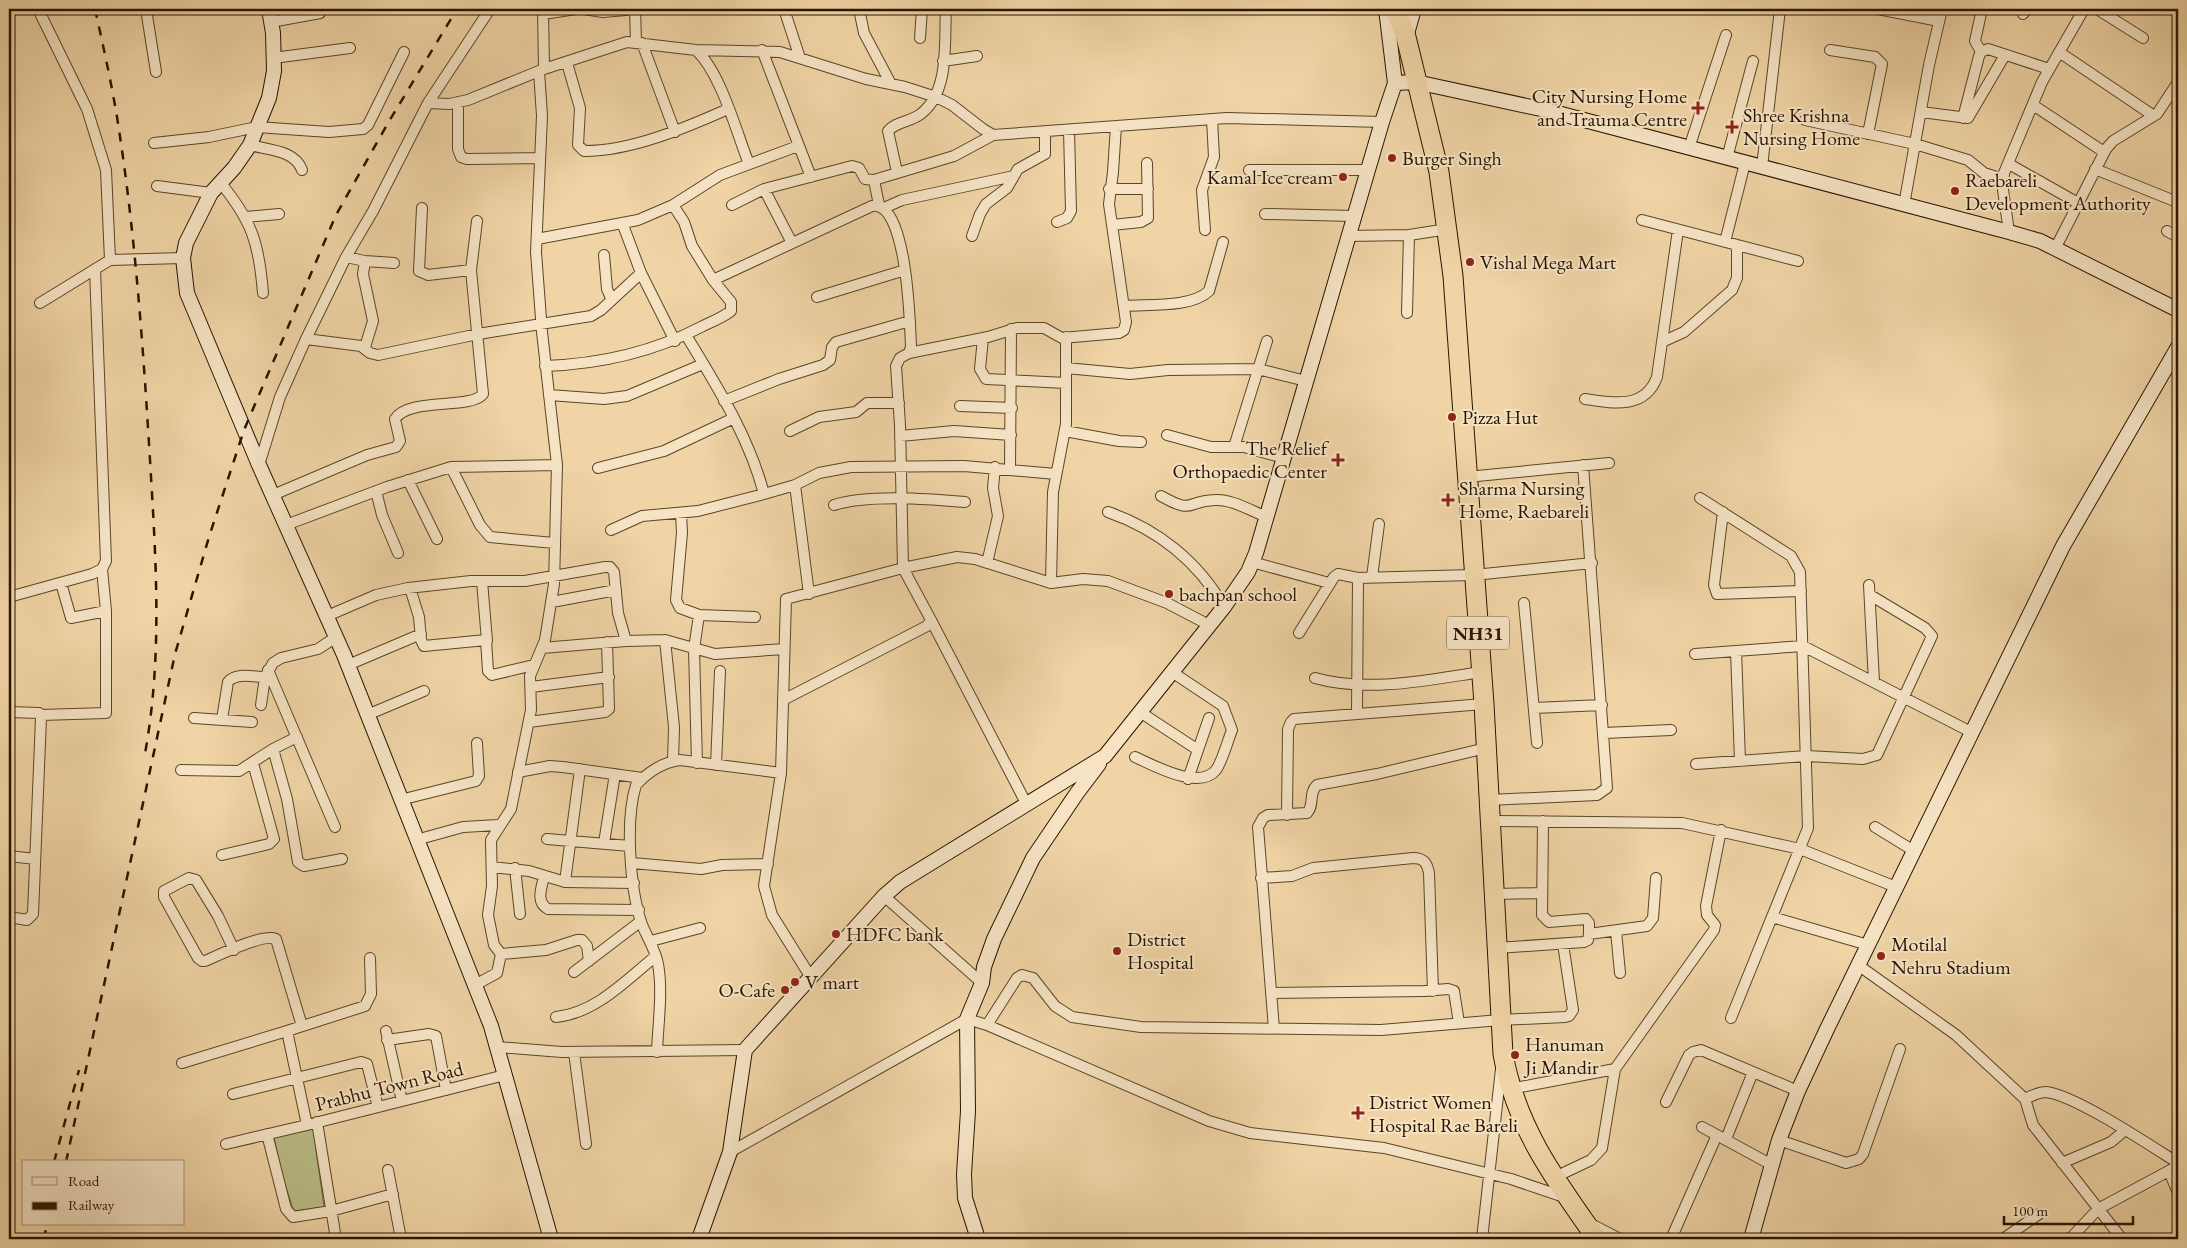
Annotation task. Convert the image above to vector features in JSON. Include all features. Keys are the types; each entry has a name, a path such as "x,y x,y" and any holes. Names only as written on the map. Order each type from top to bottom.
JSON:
{"highway":[{"name":"NH31","path":"1401,19 1440,172 1448,229 1484,704 1496,894 1500,1020 1503,1054 1510,1089 1526,1127 1553,1178 1597,1239"}],"street":[{"path":"38,9 87,109 106,170 110,260"},
{"path":"146,9 156,72"},
{"path":"259,465 280,397 346,256 373,211 428,103 490,9"},
{"path":"475,985 497,973 501,954 494,944 488,915 488,901 492,894 490,840 511,808 529,722 532,699 530,676 542,648 552,602 557,465 541,325 537,239 542,116 543,11 576,9"},
{"path":"584,9 603,12 631,9 639,42 676,132"},
{"path":"784,9 800,58"},
{"path":"839,9 844,9"},
{"path":"860,9 864,34 891,84"},
{"path":"920,38 922,9"},
{"path":"897,172 888,131 920,115 936,97 943,61 946,9"},
{"path":"978,1239 964,1190 968,1019 982,983 984,967 994,939 1033,858 1072,800 1105,756 1224,607 1252,562 1267,517 1348,236 1395,83 1386,9"},
{"path":"1401,19 1414,9"},
{"path":"1762,168 1780,9"},
{"path":"1878,9 1939,21"},
{"path":"1904,205 1920,112 1942,9"},
{"path":"1964,118 1981,52 1975,41 1982,9"},
{"path":"2009,232 2003,178 2033,104 2059,52 2084,9"},
{"path":"2097,9 2143,38"},
{"path":"320,13 270,15 273,58 269,98 250,145 234,168 216,188 186,243 183,258 187,293 259,465 336,636 475,985 497,1047 551,1239"},
{"path":"1689,148 1726,35"},
{"path":"428,103 458,102 596,51 639,42 696,50 762,50 800,58 866,79 936,97 952,105 982,130 993,135"},
{"path":"273,58 350,48"},
{"path":"1981,52 1988,49 2050,69"},
{"path":"696,50 710,65 749,164"},
{"path":"762,50 811,177"},
{"path":"1830,50 1875,56 1882,64 1868,134"},
{"path":"154,143 209,137 257,127 328,132 363,129 368,125 404,52"},
{"path":"2059,52 2154,116"},
{"path":"1920,112 1964,118 1971,115 2005,55"},
{"path":"943,61 976,56"},
{"path":"1727,158 1753,61"},
{"path":"567,63 580,108 577,141 580,149 588,151 628,144 676,132 728,109"},
{"path":"1395,83 1416,82 1550,111 2009,232 2040,241 2178,310"},
{"path":"2055,248 2104,152 2113,141 2154,116 2178,82"},
{"path":"458,102 458,149 461,157 467,159 540,158"},
{"path":"2033,104 2104,152"},
{"path":"732,205 764,189 856,166 865,179 874,180 954,156 993,135 1212,119 1382,122"},
{"path":"1205,230 1202,190 1214,157 1212,119"},
{"path":"1805,120 1915,144 1968,160 1984,173 2003,178"},
{"path":"1027,805 903,568 899,403 896,366 900,358 909,353 983,338 1011,329 1044,328 1057,336 1066,337 1119,333 1126,327 1109,204 1116,126"},
{"path":"1057,222 1067,218 1071,211 1069,130"},
{"path":"972,236 983,208 1007,188 1021,167 1045,154 1045,131"},
{"path":"250,145 288,154 296,158 302,170"},
{"path":"537,239 623,225 673,205 720,175 798,146"},
{"path":"1112,225 1141,222 1148,218 1147,163"},
{"path":"1725,242 1746,163"},
{"path":"2009,164 2078,203"},
{"path":"2095,169 2177,202"},
{"path":"1249,170 1368,170"},
{"path":"713,280 872,206 882,207 902,200 1014,176"},
{"path":"874,180 882,207 896,231 905,270 910,322 909,353"},
{"path":"157,186 216,188 246,217 257,246 263,293"},
{"path":"764,189 792,243"},
{"path":"1110,189 1148,189"},
{"path":"545,366 601,361 650,350 675,341 731,311 731,302 713,280 692,246 684,222 673,205"},
{"path":"422,208 419,271 428,275 471,270"},
{"path":"246,217 279,214"},
{"path":"1265,214 1354,216"},
{"path":"1642,220 1798,261"},
{"path":"273,495 367,455 396,447 400,441 395,419 401,413 439,403 480,398 484,388 471,270 477,221"},
{"path":"623,225 641,273 675,341"},
{"path":"1348,236 1409,235 1448,229"},
{"path":"1584,399 1616,403 1642,398 1653,388 1662,342 1678,230"},
{"path":"2167,230 2178,237"},
{"path":"1407,313 1409,235"},
{"path":"1124,306 1190,301 1204,296 1209,290 1223,242"},
{"path":"1662,342 1684,332 1732,290 1737,278 1737,245"},
{"path":"604,255 607,289 611,298"},
{"path":"346,256 365,262 394,263"},
{"path":"40,303 110,260 183,258"},
{"path":"365,262 363,274 373,322 365,348"},
{"path":"9,597 92,574 102,568 106,561 95,270"},
{"path":"817,296 905,270"},
{"path":"306,339 365,348 374,354 384,354 478,334 591,316 601,310 611,298 641,273"},
{"path":"724,401 779,379 822,365 830,360 832,347 836,342 910,322"},
{"path":"1010,469 1012,408 1011,329"},
{"path":"686,335 734,418 753,458 764,494"},
{"path":"1051,583 1051,536 1056,474 1065,431 1066,337"},
{"path":"983,338 980,369 983,376 990,381 1066,383"},
{"path":"1234,448 1267,340"},
{"path":"1751,1239 1779,1140 1798,1091 2063,546 2178,347"},
{"path":"549,395 604,399 627,396 704,364"},
{"path":"1066,368 1130,374 1168,370 1258,369 1306,381"},
{"path":"790,431 819,417 856,412 867,403 899,403"},
{"path":"960,406 1012,408"},
{"path":"598,468 664,451 734,418"},
{"path":"1065,431 1119,441 1141,442"},
{"path":"900,436 954,432 1011,435"},
{"path":"1167,435 1211,447 1244,448 1284,458"},
{"path":"1467,477 1609,463"},
{"path":"286,525 376,491 451,467 557,465"},
{"path":"611,530 642,516 681,513 730,504 794,485 828,470 901,465 995,467 1056,474"},
{"path":"1490,800 1598,795 1604,792 1608,782 1584,465"},
{"path":"451,467 480,525 490,537 554,543"},
{"path":"987,563 998,516 993,488 995,467"},
{"path":"408,480 436,539"},
{"path":"794,485 810,594"},
{"path":"376,491 382,515 398,553"},
{"path":"1161,496 1182,507 1209,501 1224,501 1267,517"},
{"path":"834,505 853,501 919,498 965,502"},
{"path":"1700,498 1791,556 1800,572 1810,816 1808,828 1800,849 1731,1018"},
{"path":"1108,512 1127,519 1176,548 1210,586 1224,607"},
{"path":"1723,512 1714,585 1717,594 1800,592"},
{"path":"681,513 682,533 676,600 683,611 699,615 755,617"},
{"path":"1372,577 1379,524"},
{"path":"810,976 777,925 769,906 764,886 781,773 786,598 810,594 903,568 957,557 987,563 1051,583 1083,579 1108,581 1167,602 1209,625"},
{"path":"1252,562 1329,583"},
{"path":"1299,633 1329,583 1338,574 1358,578 1474,575 1592,563"},
{"path":"327,616 376,595 410,588 482,581 510,583 610,567 614,572 618,613 626,641"},
{"path":"9,712 34,712 41,715 106,714 106,611 102,568"},
{"path":"1357,714 1358,578"},
{"path":"482,581 490,675 534,665"},
{"path":"60,583 71,618 106,611"},
{"path":"410,588 419,617 422,643 426,647 487,641"},
{"path":"552,602 616,590"},
{"path":"1696,764 1807,756 1863,759 1877,755 1932,636 1925,628 1870,590 1874,682"},
{"path":"1524,603 1537,742"},
{"path":"697,763 694,649 699,615"},
{"path":"783,700 927,626 931,620"},
{"path":"348,665 421,634"},
{"path":"261,705 267,674 281,658 306,653 336,636"},
{"path":"542,648 607,642 665,640 715,654 784,650"},
{"path":"665,640 674,726 673,761"},
{"path":"529,722 607,711 610,706 607,642"},
{"path":"1695,654 1803,646 1973,733"},
{"path":"1736,651 1740,761"},
{"path":"716,765 720,671"},
{"path":"1134,757 1188,779 1208,776 1216,771 1232,730 1223,706 1172,672"},
{"path":"1315,678 1357,684 1425,680 1481,672"},
{"path":"222,719 228,682 231,678 267,674"},
{"path":"267,674 297,737 335,828"},
{"path":"531,687 609,677"},
{"path":"367,715 424,691"},
{"path":"1287,815 1288,729 1294,719 1484,704"},
{"path":"1534,708 1602,705"},
{"path":"1140,712 1198,750"},
{"path":"9,917 27,920 33,914 41,715"},
{"path":"194,718 252,722"},
{"path":"1188,779 1209,718"},
{"path":"1604,733 1671,730"},
{"path":"181,770 239,771 273,749 297,737"},
{"path":"400,800 476,781 479,776 477,743"},
{"path":"1274,1028 1262,878 1260,822 1268,815 1302,815 1310,810 1311,793 1317,785 1378,774 1486,748"},
{"path":"273,749 287,799 298,862 304,866 342,859"},
{"path":"700,1239 730,1152 746,1050 810,976 884,896 900,882 1105,756"},
{"path":"657,1052 660,992 656,956 652,941 641,922 630,846 633,794 636,785 642,778 673,761 781,773"},
{"path":"222,855 269,844 274,839 253,763"},
{"path":"518,772 550,766 642,778"},
{"path":"565,882 572,841 580,769"},
{"path":"604,842 614,774"},
{"path":"1491,821 1661,821 1721,830 1800,849 1896,887"},
{"path":"1498,948 1563,944 1588,940 1590,934 1589,923 1586,920 1548,922 1544,920 1542,821"},
{"path":"416,840 462,827 498,826"},
{"path":"1874,827 1914,851"},
{"path":"1553,1178 1591,1160 1602,1148 1614,1068 1714,930 1715,925 1707,915 1706,906 1721,830"},
{"path":"547,839 604,842 630,846"},
{"path":"9,856 35,859"},
{"path":"1262,878 1292,876 1313,868 1420,858 1425,861 1429,873 1434,991"},
{"path":"632,863 701,869 722,865 768,864"},
{"path":"492,867 515,868 565,882 634,883"},
{"path":"515,868 520,914"},
{"path":"544,876 540,900 548,909 639,910"},
{"path":"234,950 218,916 196,880 189,878 164,891 164,897 200,960 205,961 234,950 257,940 276,939 302,1026"},
{"path":"1590,934 1642,928 1651,924 1656,878"},
{"path":"1496,894 1542,893"},
{"path":"884,896 982,983"},
{"path":"1772,917 1868,945"},
{"path":"574,972 641,922"},
{"path":"652,941 700,928"},
{"path":"1616,931 1620,973"},
{"path":"501,954 546,950 582,940 587,946 589,961"},
{"path":"987,1025 1017,978 1022,975 1033,978 1055,1006 1072,1017 1141,1026 1381,1030 1500,1020 1565,1017 1572,1014 1573,1010 1563,944"},
{"path":"556,1017 576,1013 598,1001 656,956"},
{"path":"182,1063 362,1008 368,1004 371,994 370,958"},
{"path":"1858,966 1956,1036 2024,1099 2033,1125 2122,1239"},
{"path":"1271,993 1434,991 1448,989 1454,991 1459,1023"},
{"path":"730,1152 968,1019 987,1025 1209,1121 1250,1133 1384,1148 1488,1173 1568,1198"},
{"name":"Prabhu Town Road","path":"288,1031 297,1078 312,1123 505,1075"},
{"path":"402,1101 386,1036 429,1034 436,1036 446,1090"},
{"path":"497,1047 574,1052 746,1050"},
{"path":"1779,1140 1846,1163 1858,1159 1863,1154 1900,1049"},
{"path":"1666,1102 1690,1055 1696,1050 1798,1091"},
{"path":"574,1052 586,1144"},
{"path":"1482,1239 1503,1054"},
{"path":"233,1094 364,1062 368,1067 378,1107"},
{"path":"1510,1089 1614,1068"},
{"path":"1671,1239 1753,1072"},
{"path":"2024,1099 2041,1092 2059,1096 2124,1130 2175,1167 2178,1193"},
{"path":"226,1144 312,1123 332,1211 336,1239"},
{"path":"1702,1127 1772,1165"},
{"path":"2062,1163 2111,1142 2124,1130"},
{"path":"267,1134 288,1212 293,1217 332,1211 393,1194"},
{"path":"2070,1239 2098,1209 2175,1167"},
{"path":"388,1170 401,1239"},
{"path":"2003,1239 2039,1214"},
{"path":"1583,1220 1620,1239"}],"green space":[{"path":"313,1128 324,1207 294,1211 282,1176 274,1137"}],"railway":[{"path":"95,9 117,117 129,202 138,288 147,417 156,573 156,647 150,722 144,759"},
{"path":"66,1160 175,654 209,537 244,430 336,215 388,123 457,9"},
{"path":"55,1160 79,1070"},
{"path":"44,1239 47,1226"}],"place":[{"name":"City Nursing Home and Trauma Centre","path":"1698,108"},
{"name":"Shree Krishna Nursing Home","path":"1732,127"},
{"name":"Burger Singh","path":"1392,158"},
{"name":"Kamal Ice cream","path":"1343,177"},
{"name":"Raebareli Development Authority","path":"1955,191"},
{"name":"Vishal Mega Mart","path":"1470,262"},
{"name":"Pizza Hut","path":"1452,417"},
{"name":"The Relief Orthopaedic Center","path":"1338,460"},
{"name":"Sharma Nursing Home, Raebareli","path":"1448,500"},
{"name":"bachpan school","path":"1169,594"},
{"name":"HDFC bank","path":"836,934"},
{"name":"District Hospital","path":"1117,951"},
{"name":"Motilal Nehru Stadium","path":"1881,956"},
{"name":"V mart","path":"795,982"},
{"name":"O-Cafe","path":"785,990"},
{"name":"Hanuman Ji Mandir","path":"1515,1055"},
{"name":"District Women Hospital Rae Bareli","path":"1358,1113"}]}
